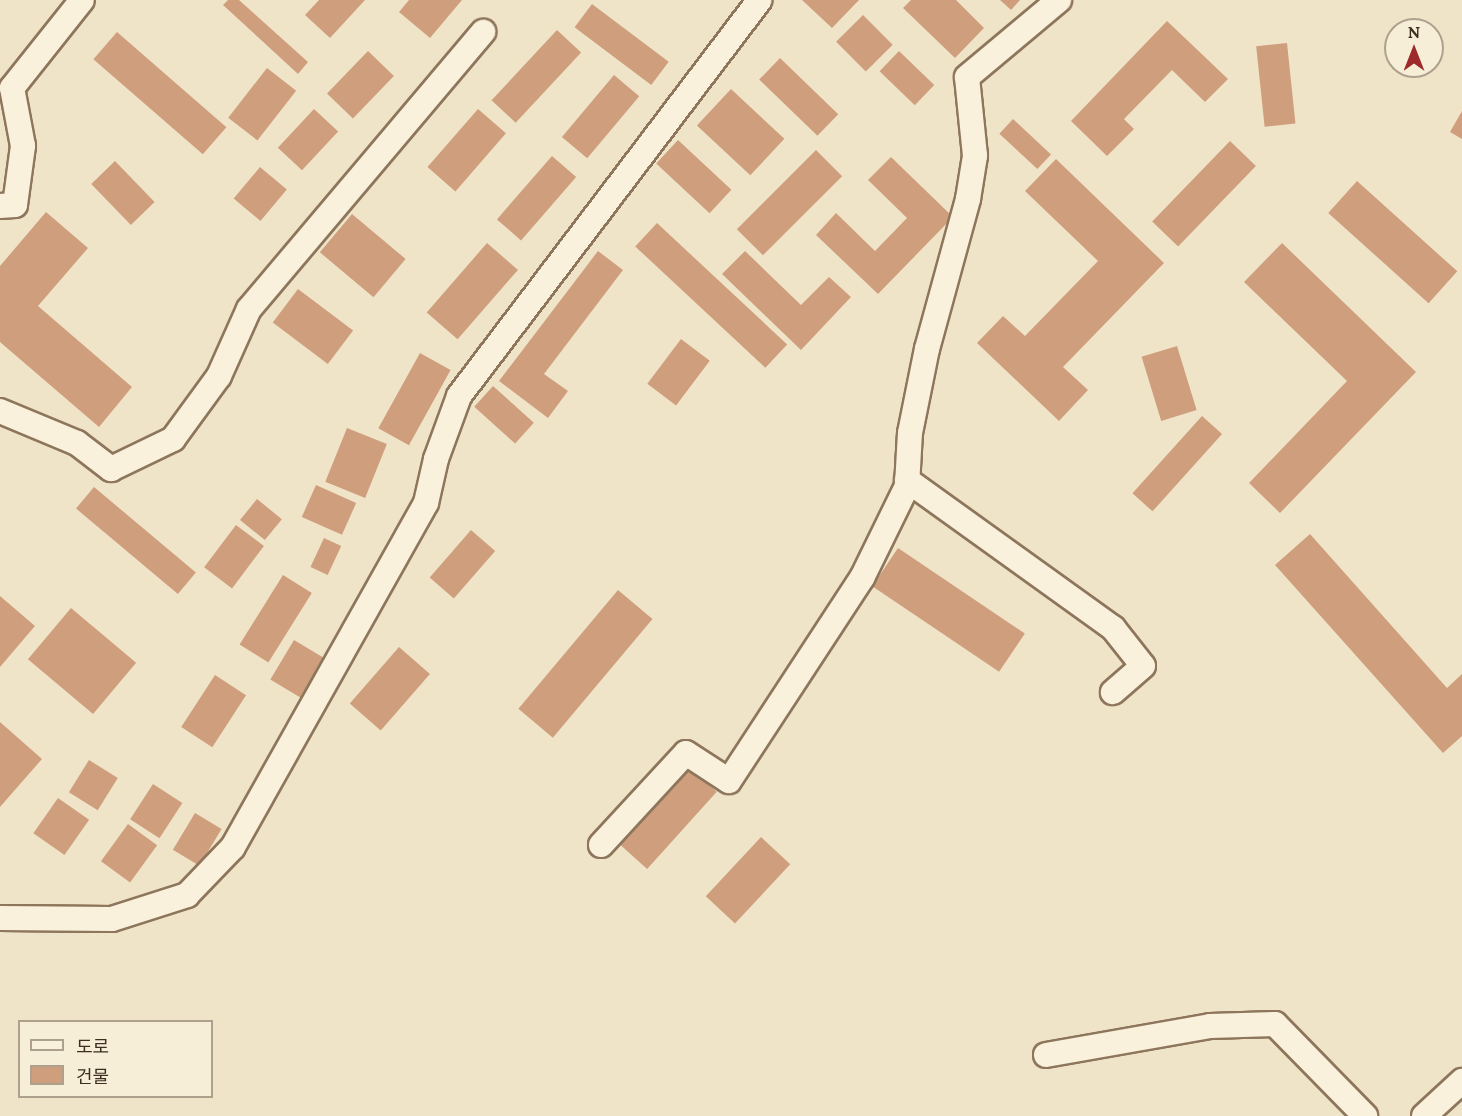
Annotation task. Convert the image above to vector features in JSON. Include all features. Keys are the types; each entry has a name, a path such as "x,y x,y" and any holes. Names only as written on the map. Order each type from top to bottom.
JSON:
{"street":[{"path":"0,206 15,205 23,147 12,88 82,0"},
{"path":"0,918 112,919 187,895 234,847 426,503 436,459 459,396 760,0"},
{"path":"601,845 686,753 729,781 862,578 907,480 909,433 924,359 968,199 975,156 967,77 1059,0"},
{"path":"0,411 77,443 111,470 173,439 219,376 249,309 483,32"},
{"path":"907,480 1113,628 1143,666 1113,692"},
{"path":"1046,1055 1210,1026 1275,1024 1365,1116"},
{"path":"1424,1116 1462,1081"}],"building":[{"path":"228,0 239,0 308,62 298,74 223,5"},
{"path":"319,0 365,0 330,38 305,15"},
{"path":"409,0 462,0 430,38 399,12"},
{"path":"802,0 859,0 832,28"},
{"path":"911,0 956,0 984,28 955,58 903,8"},
{"path":"1000,0 1020,0 1011,10"},
{"path":"592,4 669,62 651,85 575,27"},
{"path":"863,15 893,45 866,72 836,42"},
{"path":"1167,21 1228,79 1205,102 1172,70 1124,119 1134,129 1107,156 1071,121"},
{"path":"557,30 581,53 516,123 492,100"},
{"path":"117,32 226,127 203,154 93,59"},
{"path":"1287,43 1295,124 1265,127 1256,46"},
{"path":"368,51 394,76 353,118 327,93"},
{"path":"899,51 934,85 915,105 880,71"},
{"path":"780,58 838,114 817,136 759,80"},
{"path":"267,68 296,91 257,140 228,118"},
{"path":"614,75 639,96 587,158 562,137"},
{"path":"731,89 784,139 750,175 697,126"},
{"path":"314,109 338,132 302,170 278,148"},
{"path":"478,109 506,133 455,191 427,167"},
{"path":"1462,111 1462,139 1450,132"},
{"path":"1013,119 1051,154 1037,169 999,134"},
{"path":"678,140 731,190 710,213 656,163"},
{"path":"1230,141 1256,166 1178,247 1152,222"},
{"path":"816,150 842,176 763,255 737,229"},
{"path":"552,156 576,177 521,240 497,219"},
{"path":"891,157 953,217 878,294 816,235 836,213 875,251 907,218 868,180"},
{"path":"1056,159 1164,263 1063,367 1088,390 1059,421 977,343 1003,316 1025,336 1098,261 1025,191"},
{"path":"115,161 155,202 131,225 91,184"},
{"path":"260,167 287,189 260,221 234,198"},
{"path":"1357,181 1457,271 1429,303 1328,213"},
{"path":"46,212 88,248 38,306 132,387 99,427 0,342 0,266"},
{"path":"352,214 406,259 373,297 320,252"},
{"path":"657,223 787,344 765,368 635,246"},
{"path":"487,243 518,270 458,339 427,312"},
{"path":"1282,243 1416,372 1280,513 1249,483 1347,381 1244,282"},
{"path":"598,251 623,270 544,374 568,391 548,418 499,381"},
{"path":"745,251 801,305 829,277 851,297 801,350 722,274"},
{"path":"298,289 353,331 328,364 273,323"},
{"path":"681,339 710,361 676,405 647,384"},
{"path":"1177,346 1197,410 1161,421 1142,357"},
{"path":"420,353 451,370 409,445 378,428"},
{"path":"493,386 534,423 515,444 474,407"},
{"path":"1202,416 1222,434 1152,511 1132,493"},
{"path":"347,428 387,444 365,498 325,482"},
{"path":"316,485 356,503 342,535 302,517"},
{"path":"94,487 196,572 178,594 76,508"},
{"path":"257,499 282,519 265,540 240,520"},
{"path":"236,525 264,546 232,588 204,567"},
{"path":"471,530 495,551 454,599 430,578"},
{"path":"1310,534 1447,688 1462,674 1462,736 1443,753 1275,565"},
{"path":"324,538 341,546 328,575 310,567"},
{"path":"898,548 1025,634 999,672 872,586"},
{"path":"283,575 312,593 268,663 240,645"},
{"path":"618,590 652,619 553,738 518,709"},
{"path":"0,596 35,626 0,667"},
{"path":"71,608 136,663 93,714 28,659"},
{"path":"294,640 324,658 300,697 270,679"},
{"path":"399,647 430,674 381,731 350,704"},
{"path":"215,675 246,695 212,747 181,727"},
{"path":"0,722 42,759 0,807"},
{"path":"89,760 118,778 98,810 69,792"},
{"path":"687,765 717,792 647,869 617,842"},
{"path":"153,784 182,803 159,838 130,819"},
{"path":"58,798 89,820 64,855 33,833"},
{"path":"195,813 222,829 199,866 173,850"},
{"path":"128,824 157,845 130,882 101,861"},
{"path":"761,837 790,864 735,924 706,896"}]}
